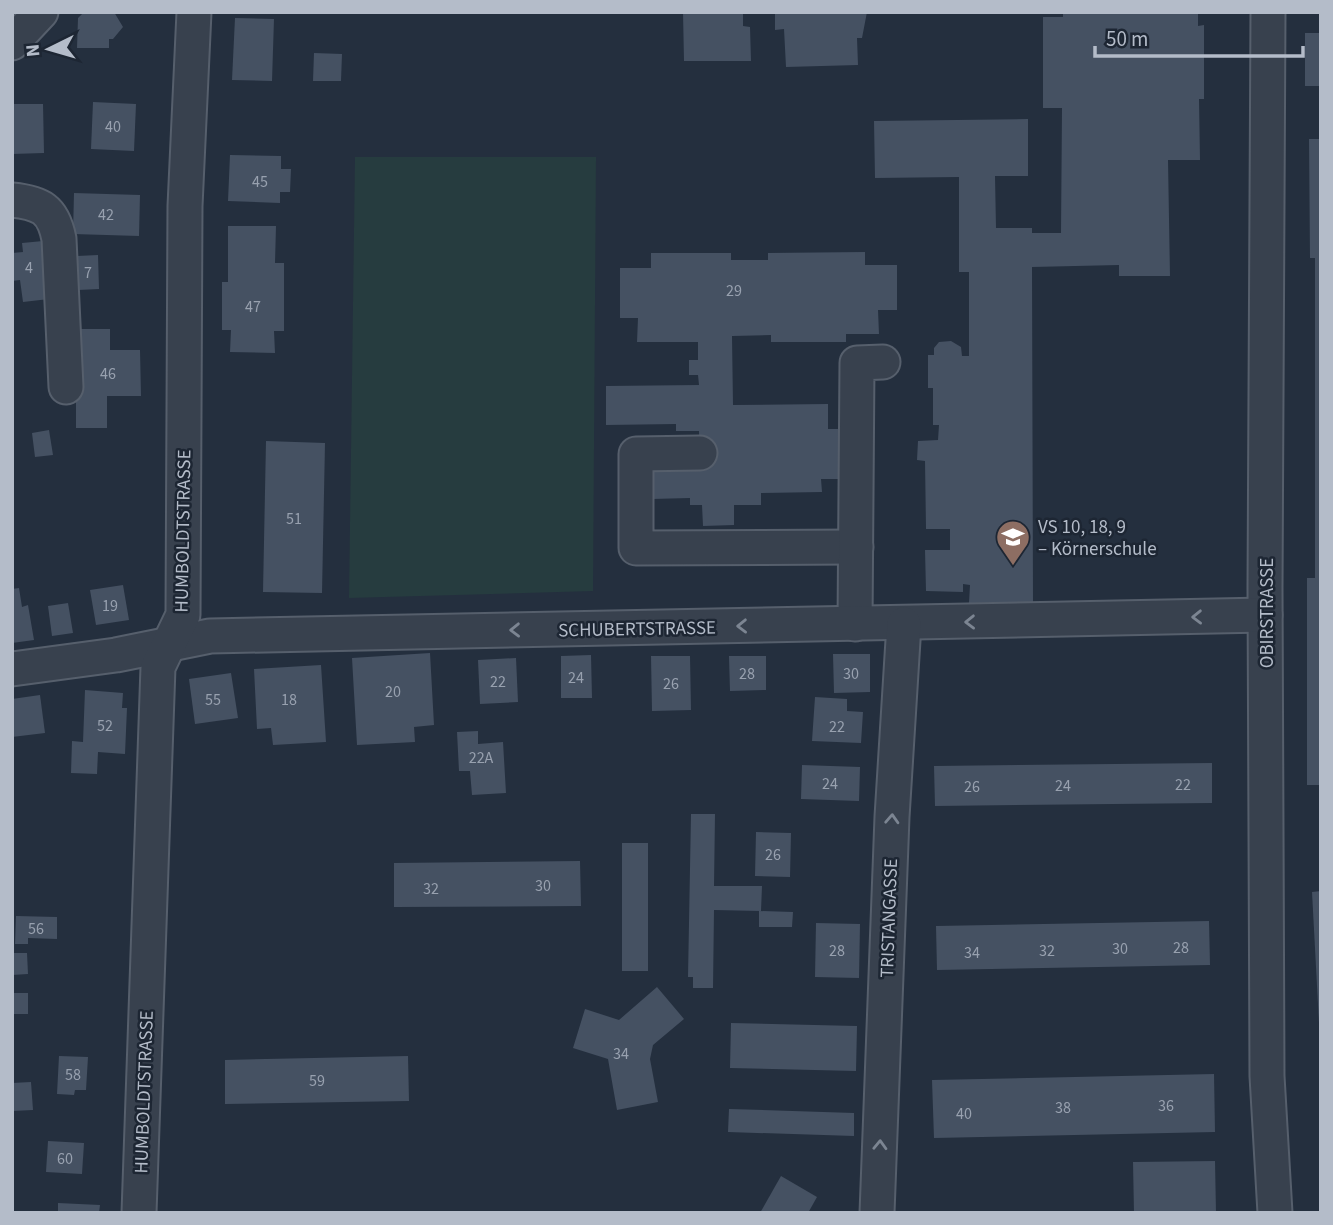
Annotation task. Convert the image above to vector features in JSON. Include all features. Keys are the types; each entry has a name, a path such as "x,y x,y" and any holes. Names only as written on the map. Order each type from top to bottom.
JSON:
{"street":[{"path":"12,43 41,12"},
{"name":"HUMBOLDTSTRASSE","path":"139,1213 158,667 183,615 185,206 194,12"},
{"name":"OBIRSTRASSE","path":"1268,12 1265,615 1267,1076 1275,1213"},
{"path":"12,200 31,202 42,207 55,223 59,239 66,387"},
{"path":"855,624 857,363 883,362"},
{"path":"700,453 636,454 636,548 856,547"},
{"name":"SCHUBERTSTRASSE","path":"12,669 116,656 210,636 1265,615"},
{"name":"TRISTANGASSE","path":"877,1213 892,817 904,624"}],"green space":[{"path":"355,157 596,157 593,591 349,598"}],"building":[{"path":"84,12 114,12 123,27 113,39 109,39 109,48 77,48 78,18"},
{"path":"683,12 743,12 743,26 750,27 751,61 684,61"},
{"path":"775,12 867,12 862,38 857,38 858,65 786,67 784,29 775,30"},
{"path":"1063,12 1198,12 1198,26 1204,25 1204,99 1199,99 1200,160 1168,160 1170,276 1119,276 1119,265 1032,267 1033,602 969,603 970,585 963,584 963,592 926,591 925,550 950,550 950,529 926,529 925,461 917,460 918,441 938,440 939,425 933,425 933,388 928,388 928,355 934,355 934,348 939,342 951,341 961,347 962,356 969,356 969,272 959,272 959,177 875,178 874,121 1028,119 1028,176 995,176 996,228 1032,228 1032,233 1061,233 1062,108 1043,108 1043,17 1063,17"},
{"path":"235,18 274,19 272,81 232,80"},
{"path":"1305,33 1321,33 1321,86 1305,86"},
{"path":"314,53 342,54 341,81 313,81"},
{"path":"93,102 136,104 134,151 91,149"},
{"path":"12,104 43,104 44,153 12,154"},
{"path":"1309,139 1321,139 1321,785 1307,785 1307,578 1315,578 1315,258 1310,258"},
{"path":"230,155 281,156 281,169 291,169 290,192 280,192 280,203 228,201"},
{"path":"74,193 140,195 139,236 73,234"},
{"path":"228,226 276,226 275,263 284,263 284,331 274,331 275,353 230,352 231,330 222,330 222,282 228,282"},
{"path":"43,241 49,299 23,302 20,280 12,281 12,253 23,252 22,243"},
{"path":"865,252 865,265 897,265 897,310 878,310 879,334 846,334 846,342 771,342 771,335 732,336 733,405 828,404 828,429 840,429 840,479 821,479 822,492 761,493 761,505 734,505 734,525 703,526 702,505 690,505 690,498 652,499 652,467 700,466 699,431 676,431 676,424 606,425 606,386 699,385 698,375 689,375 689,360 698,360 698,342 637,342 638,318 620,318 620,268 651,268 651,253 731,253 731,260 768,260 768,253"},
{"path":"98,255 99,289 78,290 77,256"},
{"path":"76,329 110,329 110,350 140,350 141,396 107,396 107,428 76,428"},
{"path":"49,430 53,455 35,457 32,433"},
{"path":"266,441 325,443 322,593 263,592"},
{"path":"123,585 129,620 96,625 90,590"},
{"path":"19,588 22,607 28,605 34,640 12,643 12,589"},
{"path":"68,603 73,633 52,636 48,606"},
{"path":"430,653 434,725 414,727 415,742 357,745 352,658"},
{"path":"833,654 870,654 870,692 834,693"},
{"path":"591,655 592,698 561,698 561,656"},
{"path":"651,656 690,656 691,710 652,711"},
{"path":"729,656 766,656 766,690 730,691"},
{"path":"516,658 518,702 480,704 478,660"},
{"path":"321,665 326,742 273,745 271,728 257,729 254,669"},
{"path":"231,673 238,718 195,724 189,679"},
{"path":"85,690 123,693 122,708 127,708 125,754 98,752 97,774 71,773 72,741 83,742"},
{"path":"40,695 45,733 12,737 12,699"},
{"path":"815,697 847,699 847,711 863,712 861,743 812,741"},
{"path":"478,731 478,744 503,742 506,793 472,795 470,771 459,771 457,732"},
{"path":"1212,763 1212,803 935,806 934,766"},
{"path":"802,765 860,767 859,801 801,799"},
{"path":"691,814 715,814 714,886 762,886 761,911 714,910 713,988 693,988 693,977 688,977"},
{"path":"756,832 791,833 790,877 755,876"},
{"path":"622,843 648,843 648,971 622,971"},
{"path":"580,861 581,906 394,907 394,863"},
{"path":"1321,891 1321,1023 1319,1023 1312,892"},
{"path":"759,911 793,912 792,927 759,927"},
{"path":"16,916 57,917 57,939 28,938 28,944 15,944"},
{"path":"1209,921 1210,965 937,970 936,926"},
{"path":"816,923 860,924 859,978 815,977"},
{"path":"12,953 27,953 28,974 12,975"},
{"path":"657,987 684,1019 653,1045 650,1059 658,1102 617,1110 608,1059 573,1048 585,1009 619,1020"},
{"path":"12,993 28,993 28,1014 12,1014"},
{"path":"731,1023 857,1026 856,1071 730,1068"},
{"path":"59,1056 88,1057 86,1090 75,1090 74,1095 57,1094"},
{"path":"408,1056 409,1101 225,1104 225,1060"},
{"path":"1214,1074 1215,1132 934,1138 932,1080"},
{"path":"31,1082 33,1110 12,1111 12,1083"},
{"path":"729,1109 854,1113 854,1136 728,1132"},
{"path":"48,1141 84,1143 82,1174 46,1172"},
{"path":"1215,1161 1216,1213 1134,1213 1133,1162"},
{"path":"781,1176 817,1197 808,1213 760,1213"},
{"path":"58,1203 100,1205 99,1213 58,1213"}],"place":[{"name":"VS 10, 18, 9 – Körnerschule","path":"1013,567"}]}
